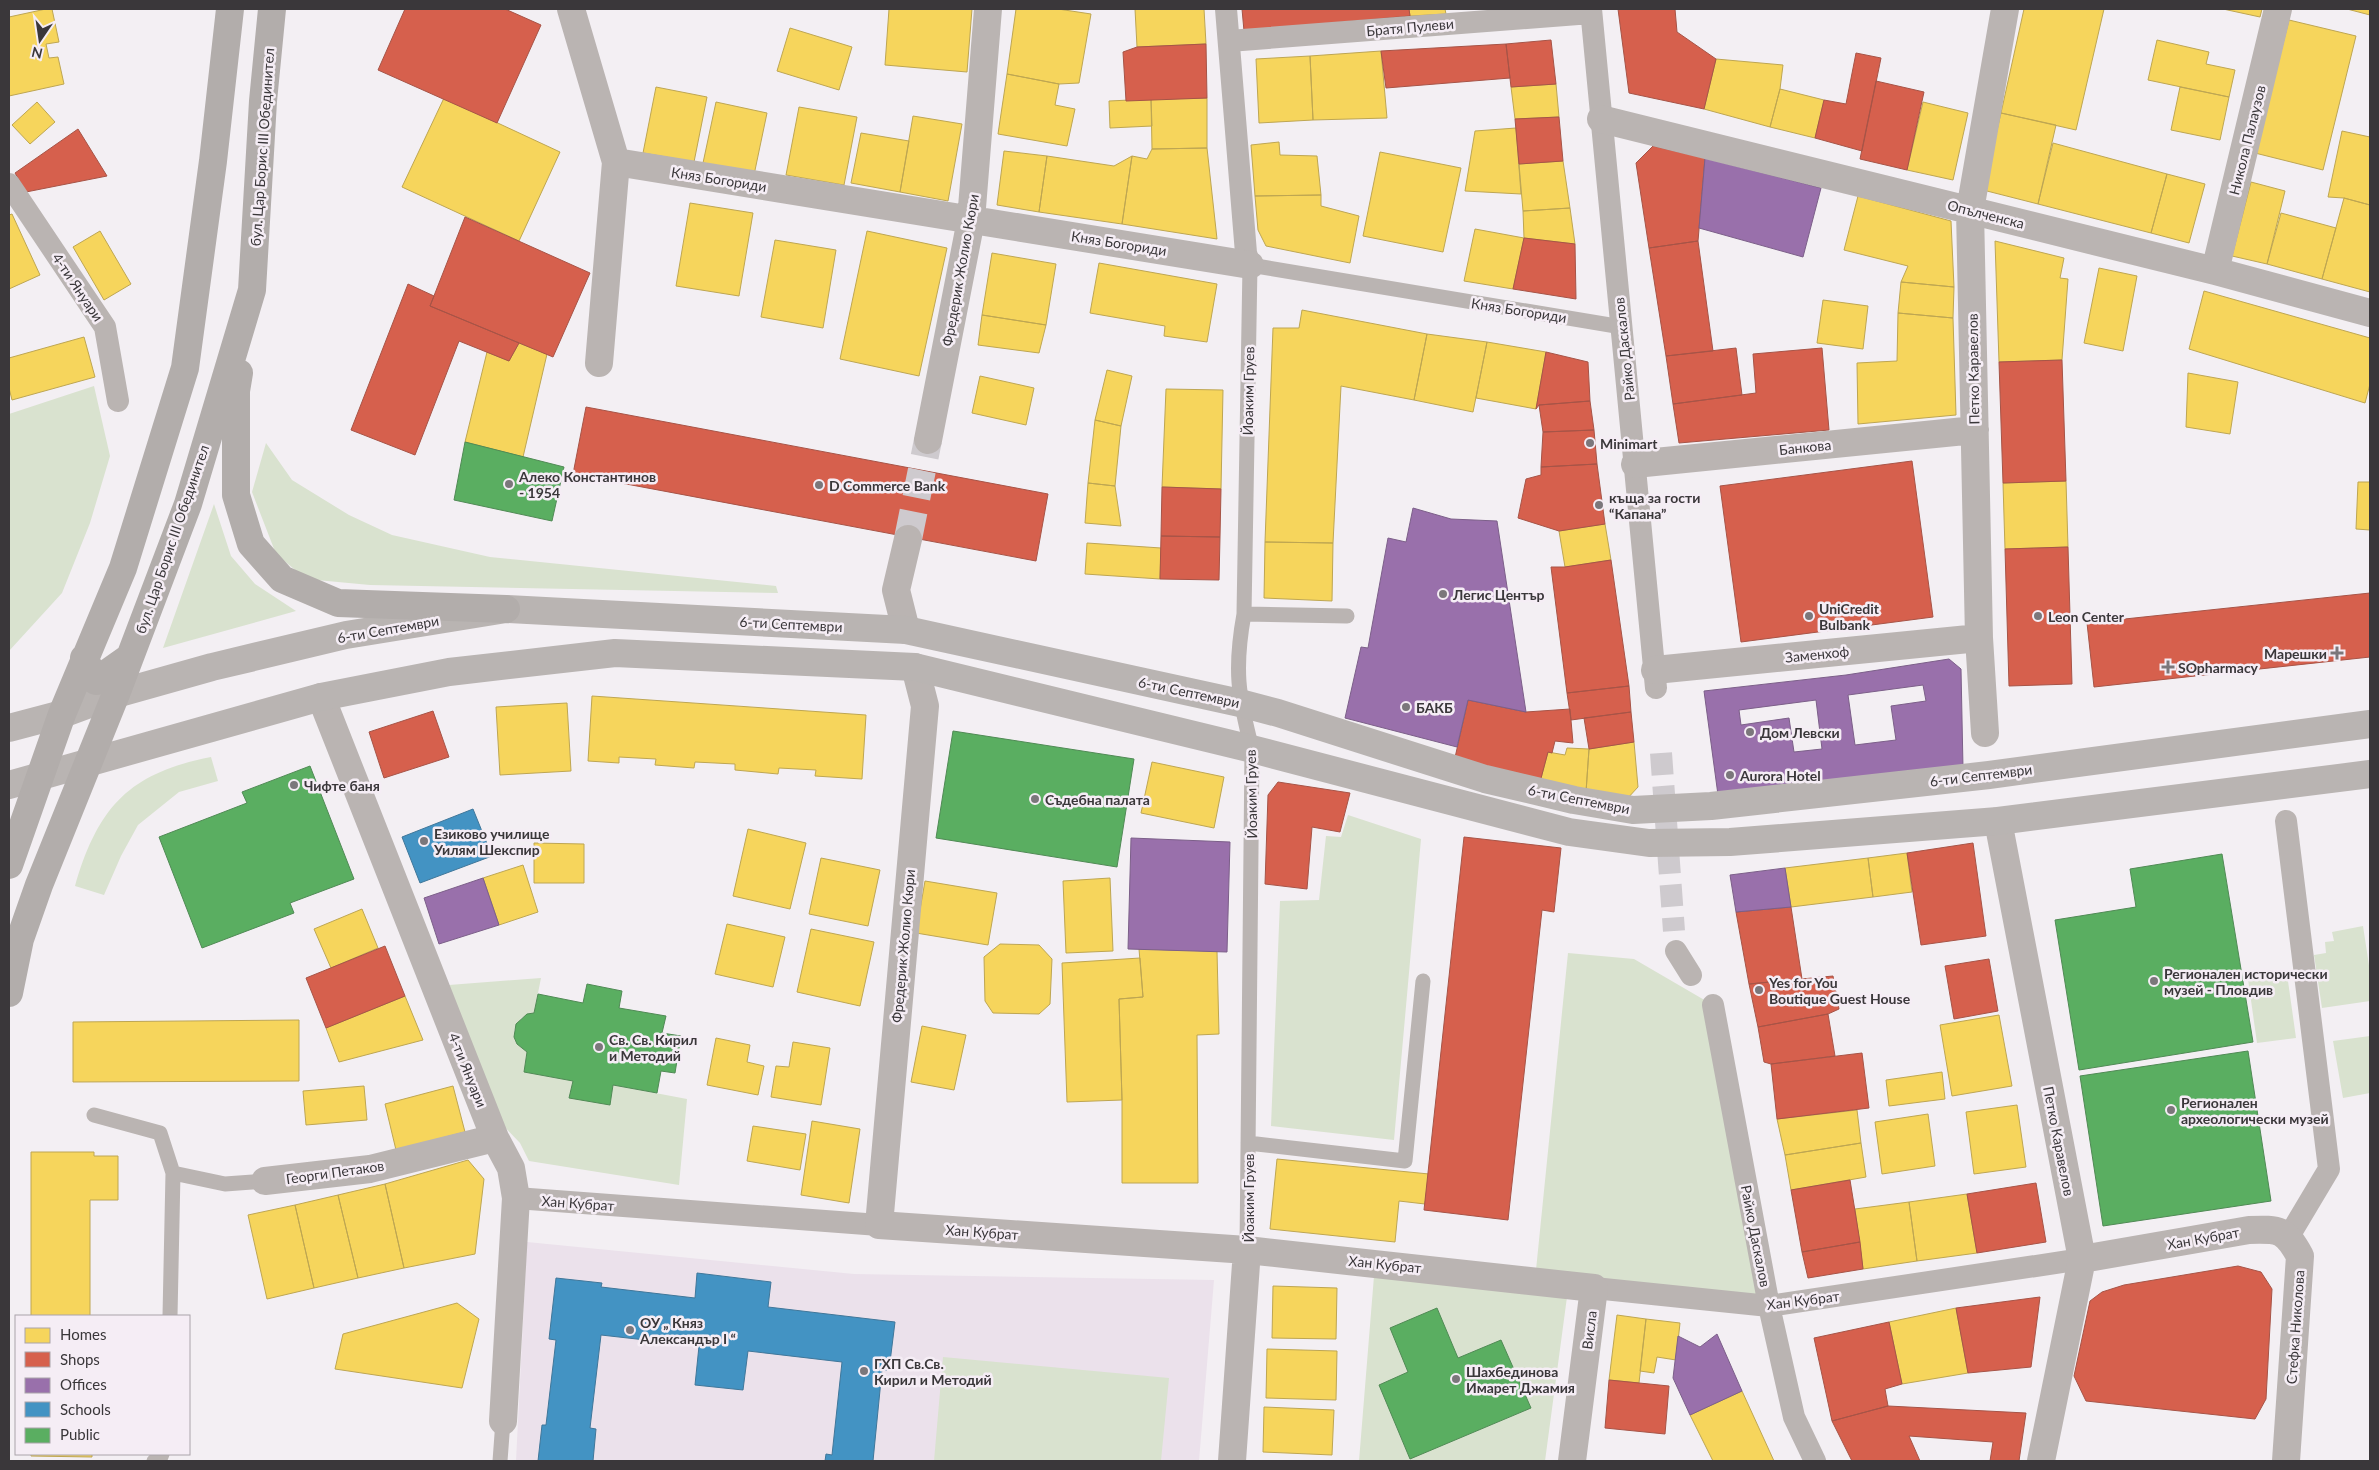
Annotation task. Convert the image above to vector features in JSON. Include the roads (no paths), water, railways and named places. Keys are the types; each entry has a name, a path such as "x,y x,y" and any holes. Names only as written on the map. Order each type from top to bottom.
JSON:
{"main road":[{"path":"9,865 62,714 123,568 185,368 213,161 230,9"},
{"name":"бул. Цар Борис III Обединител","path":"9,993 20,938 188,504 252,290 263,101 272,9"},
{"path":"252,290 236,392 236,495 251,544 282,578 338,603 506,609"},
{"name":"6-ти Септември","path":"9,728 62,714 116,694 212,667 346,635 506,609 906,630 1240,703 1278,713 1485,780 1574,800 1633,810 1711,806 1989,775 2370,724"},
{"path":"9,785 321,697 449,672 615,653 916,667 1252,749 1569,832 1649,843 1730,842 1998,821 2370,774"},
{"path":"84,658 96,681 130,657"}],"street":[{"path":"572,9 616,162 599,363"},
{"name":"Фредерик Жолио Кюри","path":"928,440 971,220 988,9"},
{"name":"Йоаким Груев","path":"1226,9 1246,252 1250,265"},
{"name":"Петко Каравелов","path":"1985,733 1979,638 1970,210 2005,9"},
{"name":"Никола Палаузов","path":"2215,271 2278,9"},
{"name":"Братя Пулеви","path":"1229,41 1462,16 1591,11"},
{"name":"Райко Даскалов","path":"1591,11 1656,679"},
{"name":"Опълченска","path":"1601,119 2215,271 2370,313"},
{"name":"Княз Богориди","path":"616,162 1250,265"},
{"name":"4-ти Януари","path":"9,184 106,328 118,401"},
{"name":"Банкова","path":"1635,464 1975,430"},
{"path":"906,630 896,590 908,539"},
{"name":"Заменхоф","path":"1656,679 1979,638"},
{"name":"Фредерик Жолио Кюри","path":"879,1225 925,706 916,667"},
{"name":"4-ти Януари","path":"321,697 495,1138 511,1168 516,1198 503,1422"},
{"name":"Петко Каравелов","path":"1998,821 2082,1259 2041,1461"},
{"path":"2286,821 2328,1169 2289,1236"},
{"path":"1676,951 1691,975"},
{"name":"Райко Даскалов","path":"1713,1005 1769,1306 1794,1418 1815,1461"},
{"name":"Георги Петаков","path":"265,1181 370,1169 495,1138"},
{"name":"Хан Кубрат","path":"516,1198 1247,1250 1769,1306 2082,1259 2249,1230 2271,1229 2289,1236"},
{"name":"Стефка Николова","path":"2286,1461 2300,1256 2289,1236"},
{"name":"Йоаким Груев","path":"1232,1461 1247,1250"},
{"name":"Висла","path":"1572,1461 1594,1288"}],"lane":[{"name":"Княз Богориди","path":"1250,265 1622,327"},
{"name":"Йоаким Груев","path":"1247,1250 1252,749 1240,703 1237,671 1244,614 1250,265"},
{"path":"1244,614 1347,616"},
{"path":"1248,1143 1405,1161 1423,981"},
{"path":"94,1115 160,1133 173,1173 170,1315"},
{"name":"Георги Петаков","path":"173,1173 225,1184 265,1181"},
{"name":"4-ти Януари","path":"500,1461 503,1422"}],"tunnel":[{"path":"908,539 928,440"},
{"path":"1661,753 1674,931"}],"place":[{"name":"Minimart","path":"1590,443"},
{"name":"Алеко Константинов - 1954","path":"509,484"},
{"name":"D Commerce Bank","path":"819,485"},
{"name":"къща за гости “Капана”","path":"1599,505"},
{"name":"Легис Център","path":"1443,594"},
{"name":"UniCredit Bulbank","path":"1809,616"},
{"name":"Leon Center","path":"2038,616"},
{"name":"Марешки","path":"2337,653"},
{"name":"SOpharmacy","path":"2168,667"},
{"name":"БАКБ","path":"1406,707"},
{"name":"Дом Левски","path":"1750,732"},
{"name":"Aurora Hotel","path":"1730,775"},
{"name":"Чифте баня","path":"294,785"},
{"name":"Съдебна палата","path":"1035,799"},
{"name":"Езиково училище Уилям Шекспир","path":"424,841"},
{"name":"Регионален исторически музей - Пловдив","path":"2154,981"},
{"name":"Yes for You Boutique Guest House","path":"1759,990"},
{"name":"Св. Св. Кирил и Методий","path":"599,1047"},
{"name":"Регионален археологически музей","path":"2171,1110"},
{"name":"ОУ „ Княз Александър I “","path":"630,1330"},
{"name":"ГХП Св.Св. Кирил и Методий","path":"864,1371"},
{"name":"Шахбединова Имарет Джамия","path":"1456,1379"}]}
